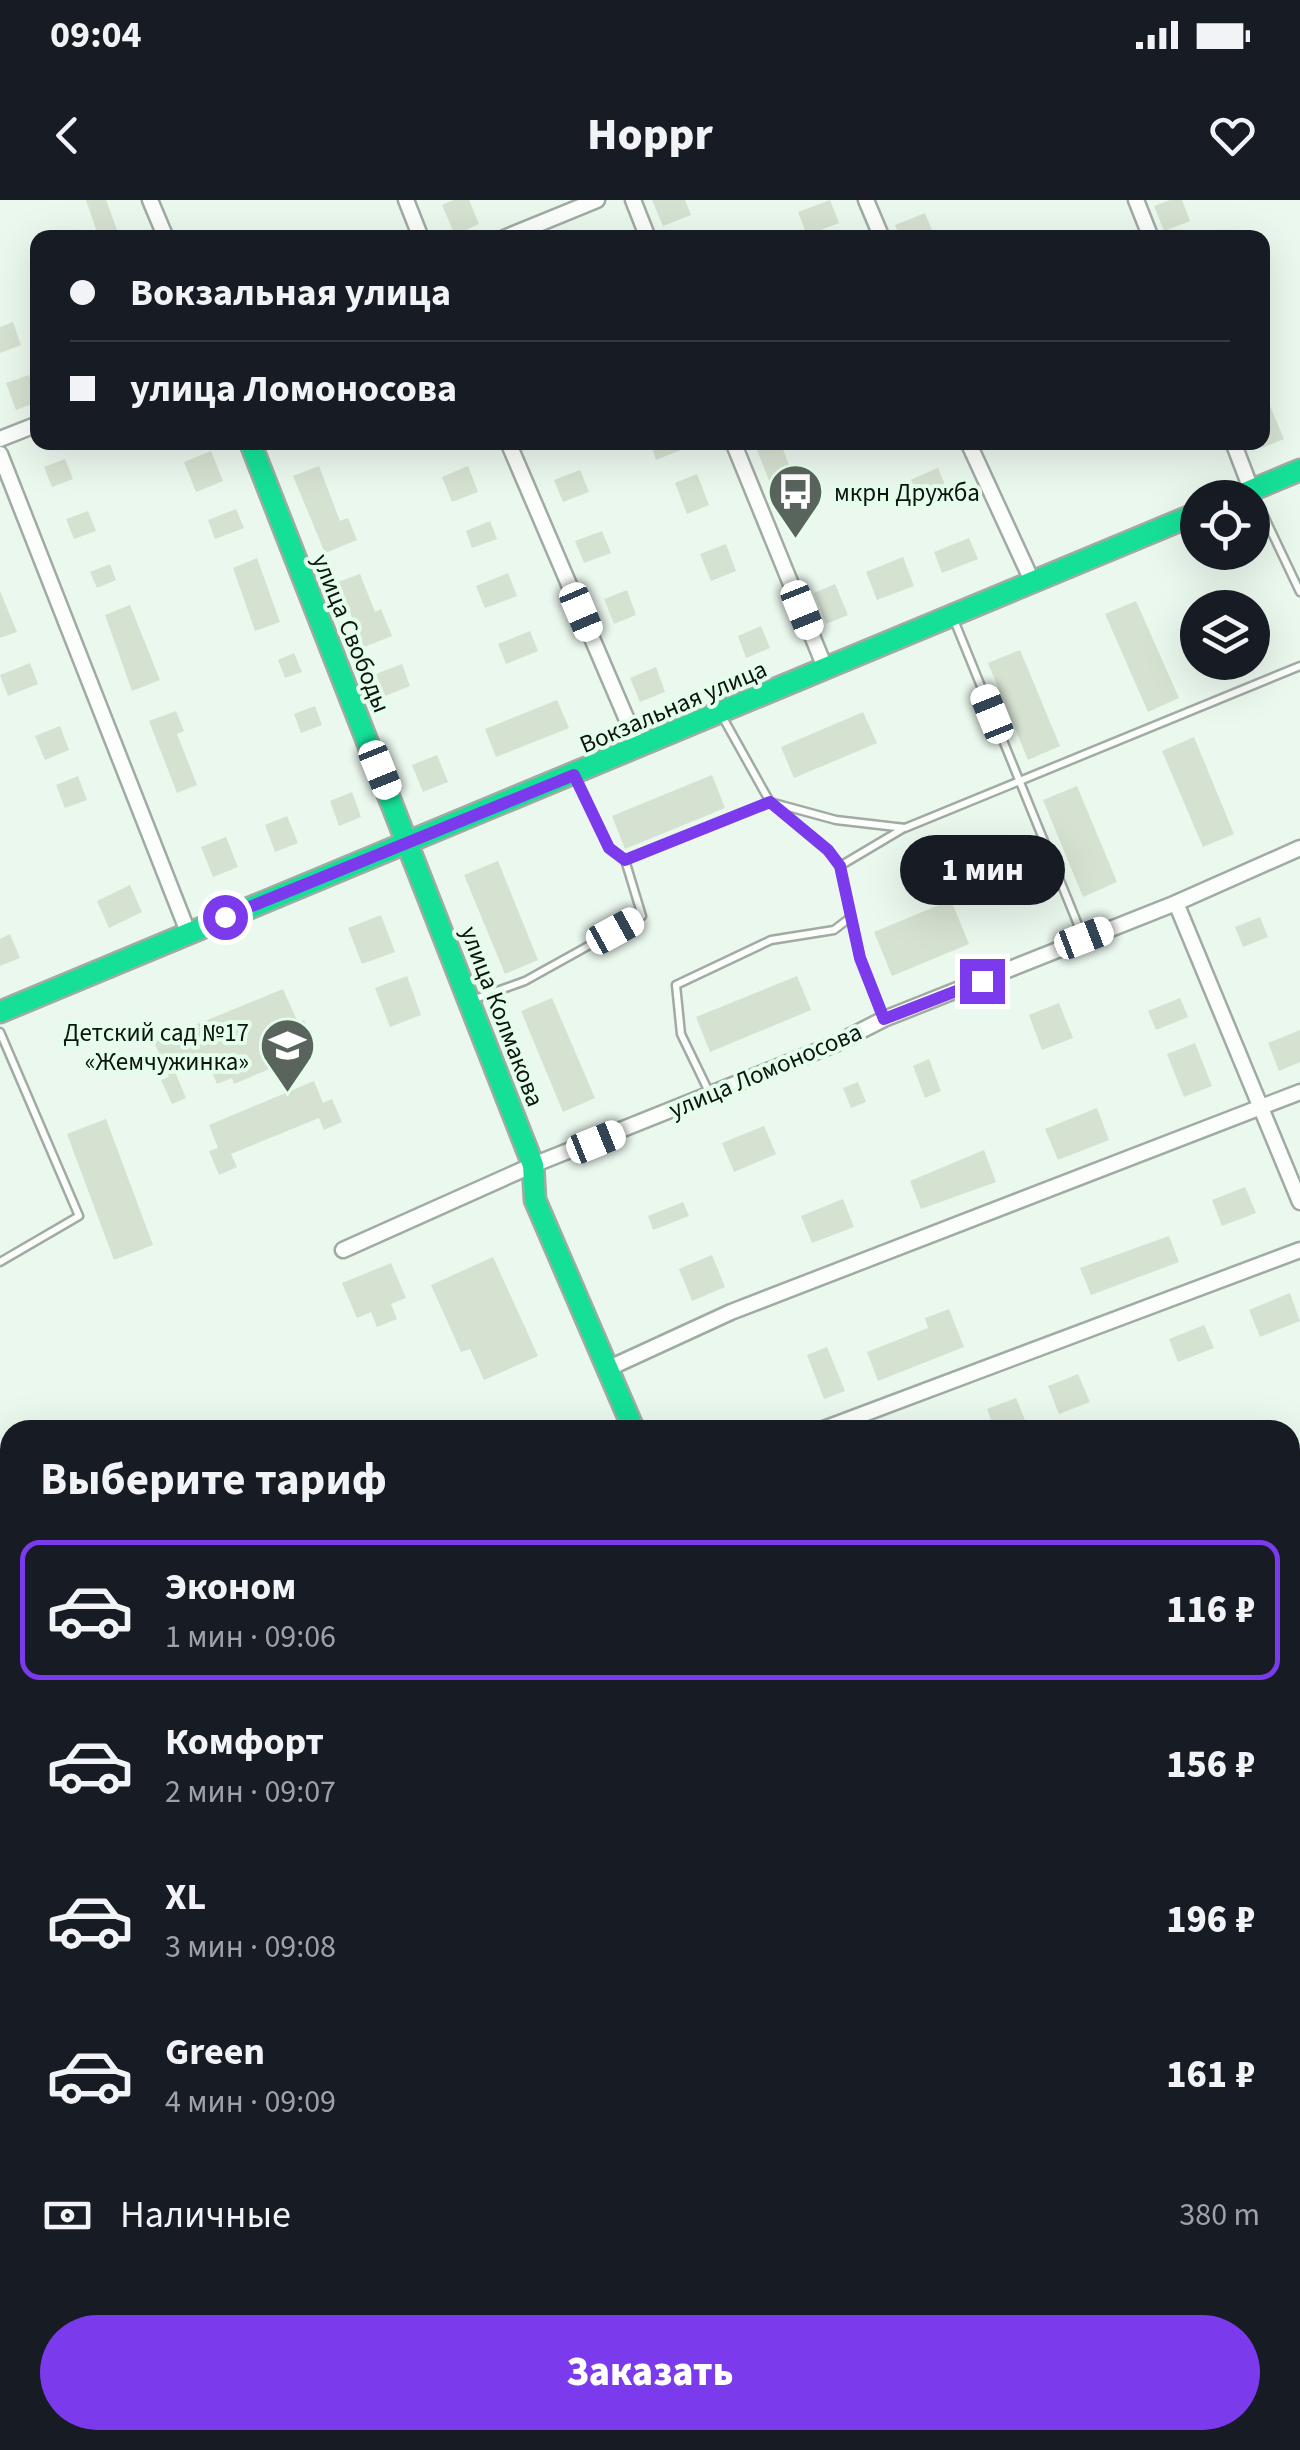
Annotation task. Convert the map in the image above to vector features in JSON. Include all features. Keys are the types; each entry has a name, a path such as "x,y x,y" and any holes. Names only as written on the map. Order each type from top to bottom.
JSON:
{"street":[{"path":"150,200 163,230"},
{"path":"406,200 418,230"},
{"path":"524,230 597,200"},
{"path":"633,200 645,230"},
{"path":"866,200 879,230"},
{"path":"1136,200 1148,230"},
{"path":"0,439 30,427"},
{"name":"улица Свободы","path":"253,450 409,842"},
{"path":"511,450 639,748"},
{"path":"735,450 826,670"},
{"path":"972,450 1034,582"},
{"path":"1234,450 1240,480"},
{"path":"0,454 188,932"},
{"path":"1270,482 1300,470"},
{"name":"Вокзальная улица","path":"0,1012 1180,520"},
{"name":"улица Колмакова","path":"409,842 534,1166 534,1200 630,1420"},
{"name":"улица Ломоносова","path":"343,1250 534,1166 835,1044 884,1019 1176,903 1300,848"},
{"path":"1176,903 1300,1202"},
{"path":"607,1368 731,1312 1300,1092"},
{"path":"848,1420 1300,1250"}],"lane":[{"path":"1270,541 1300,592"},
{"path":"951,614 1084,938"},
{"path":"840,866 905,828 1300,666"},
{"path":"720,712 770,802 828,850 840,866 860,958 884,1019"},
{"path":"470,1000 525,980 642,916 625,860 609,848 574,775"},
{"path":"625,860 770,802 836,820 905,828"},
{"path":"710,1095 682,1034 676,985 770,940 834,930 851,917"},
{"path":"0,1032 78,1216 0,1262"}],"building":[{"path":"86,200 106,200 117,230 96,230"},
{"path":"469,200 479,224 453,230 442,205"},
{"path":"652,200 685,200 691,215 663,226"},
{"path":"830,200 839,223 820,230 805,230 798,212"},
{"path":"1182,200 1190,221 1164,230 1154,206"},
{"path":"925,213 932,230 897,230 895,225"},
{"path":"13,322 21,345 0,353 0,327"},
{"path":"29,375 30,405 16,410 6,383"},
{"path":"1270,406 1284,439 1270,445"},
{"path":"653,450 681,450 656,460"},
{"path":"757,450 783,450 795,480 806,475 818,506 784,519"},
{"path":"211,451 223,481 196,492 184,462"},
{"path":"65,459 73,479 52,487 44,467"},
{"path":"319,466 340,521 348,518 357,540 325,553 293,476"},
{"path":"468,466 478,492 452,502 442,477"},
{"path":"938,468 948,492 919,504 910,480"},
{"path":"580,470 589,492 563,502 554,480"},
{"path":"697,474 709,505 687,514 675,483"},
{"path":"236,509 244,528 215,539 208,520"},
{"path":"88,511 96,531 74,539 66,519"},
{"path":"490,521 497,539 472,548 466,531"},
{"path":"602,531 611,553 584,563 575,541"},
{"path":"969,538 978,559 942,573 934,552"},
{"path":"726,544 736,571 711,581 700,554"},
{"path":"903,557 914,586 877,600 866,572"},
{"path":"257,558 280,622 255,631 233,568"},
{"path":"110,564 116,580 97,588 90,572"},
{"path":"508,573 517,596 485,608 476,586"},
{"path":"360,574 375,612 381,609 392,636 364,647 338,582"},
{"path":"835,584 848,615 826,624 814,593"},
{"path":"627,590 636,615 614,624 604,599"},
{"path":"0,591 17,632 0,638"},
{"path":"1136,601 1179,698 1148,712 1105,614"},
{"path":"130,605 160,680 132,691 105,615"},
{"path":"761,626 770,648 746,658 738,636"},
{"path":"530,631 538,651 506,664 498,644"},
{"path":"1020,650 1060,746 1028,760 988,663"},
{"path":"294,653 302,672 285,678 278,660"},
{"path":"30,663 38,684 8,696 0,675"},
{"path":"402,664 410,686 385,696 376,674"},
{"path":"656,667 665,692 640,702 630,678"},
{"path":"557,700 569,728 496,757 485,729"},
{"path":"315,706 322,725 301,733 294,714"},
{"path":"176,711 184,731 177,734 197,785 177,793 149,721"},
{"path":"863,712 877,743 794,778 781,747"},
{"path":"60,726 69,750 45,760 35,736"},
{"path":"1194,737 1234,834 1203,847 1162,751"},
{"path":"437,755 448,782 423,792 412,765"},
{"path":"712,775 725,808 625,849 612,816"},
{"path":"78,776 87,800 65,808 56,785"},
{"path":"1077,786 1117,882 1083,897 1043,800"},
{"path":"352,792 361,817 339,826 330,801"},
{"path":"287,816 298,843 275,852 265,825"},
{"path":"226,837 238,867 213,877 201,847"},
{"path":"498,861 538,960 505,974 464,875"},
{"path":"130,885 142,912 109,928 97,901"},
{"path":"951,900 969,944 892,976 874,932"},
{"path":"381,915 395,952 362,964 348,928"},
{"path":"1260,917 1268,937 1243,947 1235,927"},
{"path":"10,934 20,958 0,966 0,939"},
{"path":"407,976 421,1015 390,1027 375,988"},
{"path":"797,976 811,1010 710,1052 696,1017"},
{"path":"283,989 298,1023 304,1020 314,1044 279,1058 281,1064 234,1084 232,1078 217,1084 207,1061 176,1074 186,1098 172,1104 161,1080 169,1077 154,1042"},
{"path":"552,998 595,1098 563,1112 521,1011"},
{"path":"1180,998 1188,1017 1156,1030 1148,1011"},
{"path":"1059,1003 1073,1038 1042,1050 1029,1015"},
{"path":"1300,1030 1300,1062 1279,1071 1268,1043"},
{"path":"1195,1043 1212,1086 1184,1097 1167,1054"},
{"path":"929,1059 941,1091 925,1098 913,1066"},
{"path":"314,1081 323,1103 332,1099 342,1122 324,1130 319,1118 231,1154 237,1167 219,1175 209,1151 218,1148 209,1125"},
{"path":"858,1082 866,1102 851,1108 843,1088"},
{"path":"1097,1108 1109,1140 1058,1160 1045,1129"},
{"path":"106,1119 153,1245 114,1260 67,1134"},
{"path":"764,1126 776,1154 734,1172 722,1143"},
{"path":"984,1150 996,1182 921,1209 910,1181"},
{"path":"1245,1187 1256,1213 1222,1226 1212,1200"},
{"path":"843,1199 854,1227 812,1243 801,1216"},
{"path":"683,1202 689,1216 653,1230 648,1216"},
{"path":"1169,1236 1179,1262 1091,1295 1080,1268"},
{"path":"712,1255 725,1287 692,1301 679,1269"},
{"path":"493,1257 538,1356 484,1380 470,1349 461,1352 431,1285"},
{"path":"391,1263 406,1298 391,1304 397,1319 377,1327 371,1312 357,1318 342,1283"},
{"path":"1290,1293 1300,1321 1260,1337 1249,1310"},
{"path":"949,1309 964,1347 878,1381 867,1352 928,1328 925,1318"},
{"path":"1204,1325 1214,1348 1178,1362 1169,1339"},
{"path":"827,1347 845,1391 824,1399 807,1355"},
{"path":"1078,1374 1090,1402 1059,1414 1048,1386"},
{"path":"1016,1398 1025,1420 991,1420 987,1409"}],"traffic: fast":[{"path":"253,450 533,1165 535,1200 630,1420"},
{"path":"1270,483 1300,470"},
{"path":"0,1012 1180,520"}],"place":[{"name":"мкрн Дружба","path":"795,541"},
{"name":"Детский сад №17 «Жемчужинка»","path":"288,1095"}],"route":[{"path":"225,917 574,775 609,848 625,860 770,802 828,850 840,866 860,958 884,1019 982,981"}]}
